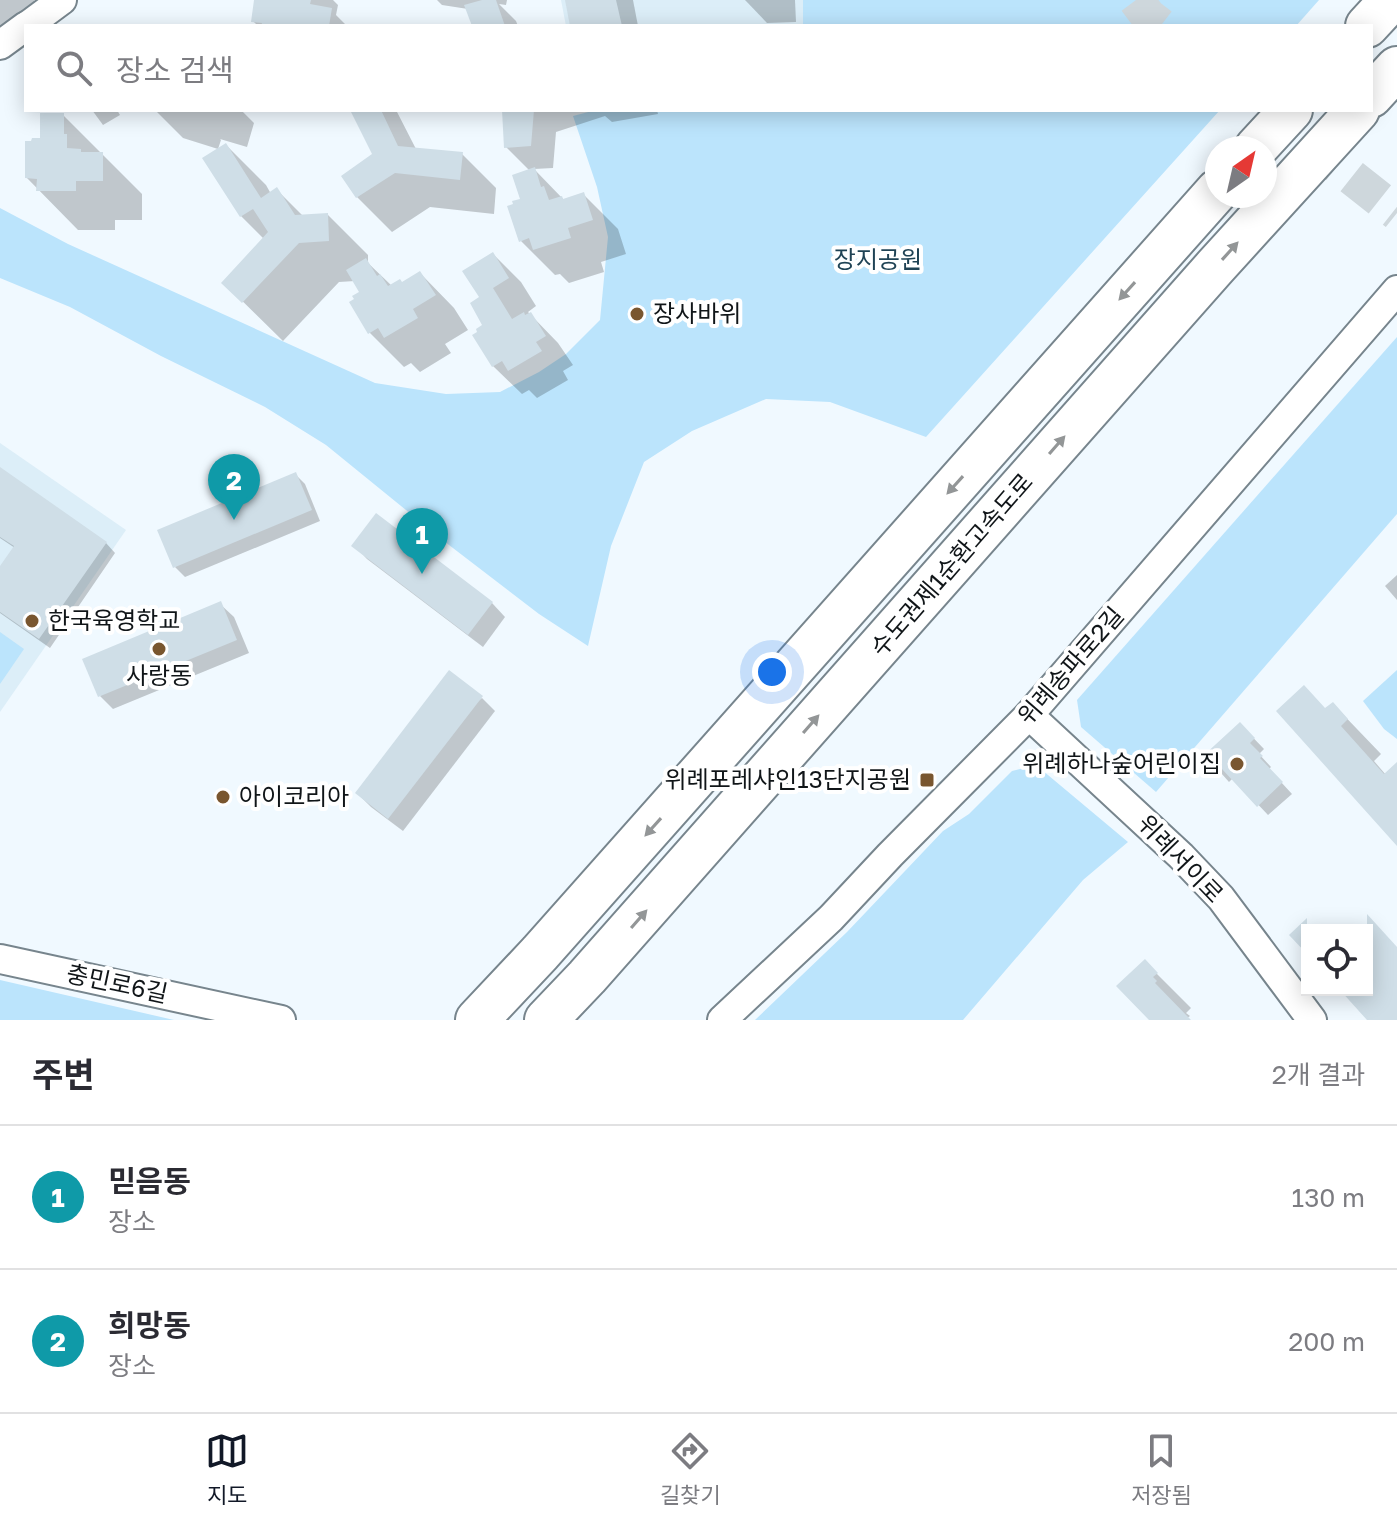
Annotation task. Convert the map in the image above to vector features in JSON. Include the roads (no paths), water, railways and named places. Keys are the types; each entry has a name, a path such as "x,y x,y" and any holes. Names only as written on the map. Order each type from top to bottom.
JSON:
{"highway":[{"path":"1369,24 1391,0"},
{"path":"1373,94 1397,68"},
{"path":"1267,136 1289,112"},
{"name":"수도권제1순환고속도로","path":"546,1020 1356,112"},
{"name":"수도권제1순환고속도로","path":"477,1020 551,942 1205,205"}],"street":[{"path":"29,24 62,0"},
{"path":"0,45 24,27"},
{"name":"위례송파로2길","path":"722,1020 831,918 1029,715 1397,290"},
{"name":"위례서이로","path":"1029,715 1172,846 1221,898 1312,1020"},
{"name":"충민로6길","path":"0,959 281,1020"}],"tunnel":[{"path":"1136,0 1158,24"},
{"path":"1270,112 1397,213"}],"place":[{"name":"장사바위","path":"637,314"},
{"name":"희망동","path":"234,520"},
{"name":"믿음동","path":"422,574"},
{"name":"한국육영학교","path":"32,621"},
{"name":"사랑동","path":"159,649"},
{"name":"위례하나숲어린이집","path":"1237,764"},
{"name":"위례포레샤인13단지공원","path":"927,780"},
{"name":"아이코리아","path":"223,797"}],"park label":[{"name":"장지공원","path":"878,260"}]}
